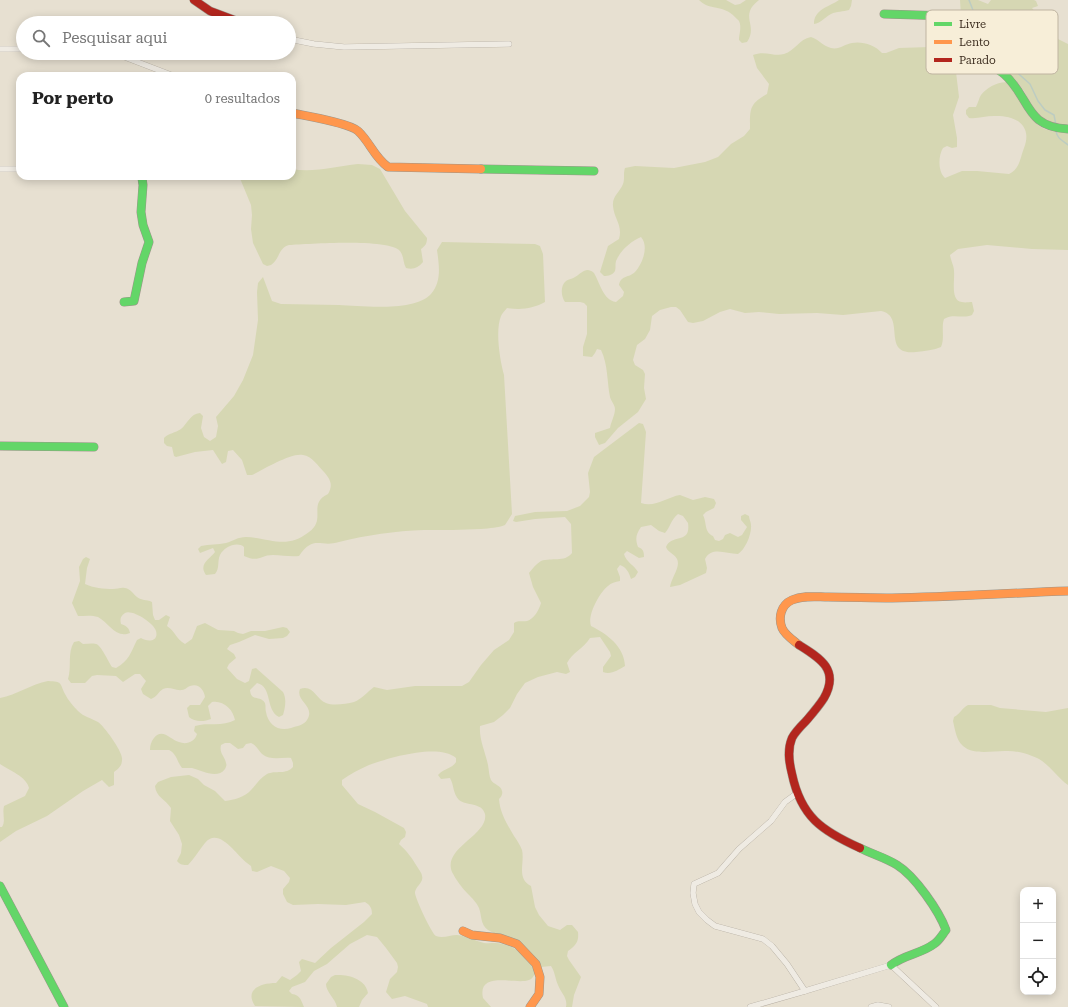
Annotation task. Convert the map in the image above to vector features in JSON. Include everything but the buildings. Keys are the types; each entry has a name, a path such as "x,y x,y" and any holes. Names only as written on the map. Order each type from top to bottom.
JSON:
{"street":[{"path":"194,0 209,12 221,16"},
{"path":"884,14 926,15"},
{"path":"296,40 344,47 509,44"},
{"path":"0,48 16,49"},
{"path":"132,60 164,72"},
{"path":"1004,74 1018,88 1035,118 1044,125 1056,129 1068,129"},
{"path":"296,114 354,127 360,131 376,158 388,167 594,171"},
{"path":"0,169 16,169"},
{"path":"124,302 134,301 142,263 149,242 143,225 141,212 142,180"},
{"path":"0,446 94,447"},
{"path":"750,1007 805,992 890,965 900,957 933,946 941,940 946,930 944,923 918,885 901,867 838,839 815,823 805,811 796,794 788,760 790,744 793,736 826,694 830,683 829,670 819,656 791,640 784,633 780,616 782,609 790,601 797,598 892,598 1068,591"},
{"path":"796,794 785,802 771,821 739,849 718,873 694,884 693,893 699,912 715,926 763,938 787,964 805,992"},
{"path":"0,886 62,1006"},
{"path":"463,931 472,935 500,938 517,944 536,964 540,977 539,994 530,1007"},
{"path":"890,965 936,1007"},
{"path":"871,1007 878,1005 888,1006"}],"green space":[{"path":"699,0 726,0 735,5 746,0 759,0 750,11 749,16 751,31 747,42 742,43 739,40 740,23 730,13 726,10 707,5"},
{"path":"839,0 852,0 849,10 833,13 814,24 816,15 819,12"},
{"path":"960,0 978,0 988,4 991,0 1034,0 1038,6 1032,8 1034,10 961,10"},
{"path":"811,37 816,39 825,46 831,48 856,43 868,44 882,53 899,48 926,47 926,74 956,74 959,97 953,115 957,147 952,148 947,146 941,151 940,168 945,178 962,171 1009,174 1018,166 1026,140 1026,133 1020,123 1009,117 991,116 969,118 966,114 966,110 969,107 976,107 981,95 987,89 998,83 1010,83 1026,111 1038,125 1057,132 1068,132 1068,250 1032,249 987,245 958,249 950,255 954,269 954,294 958,301 972,302 974,311 972,315 969,316 951,316 944,319 943,340 941,347 926,351 905,352 899,348 896,342 892,320 888,314 881,311 843,315 817,313 745,313 730,309 720,312 703,321 693,323 688,322 680,310 676,307 660,310 652,316 650,330 645,339 637,345 633,360 635,365 643,370 645,374 644,388 646,399 638,412 618,428 605,443 599,445 595,437 595,433 610,428 615,409 610,397 605,361 601,350 597,349 592,357 583,356 583,347 587,334 587,306 580,302 565,302 562,294 564,283 584,271 589,270 594,273 602,290 608,298 616,302 623,296 624,292 619,285 620,282 623,278 635,272 643,259 645,245 641,237 623,250 616,261 615,271 613,273 604,276 600,272 608,246 619,239 620,230 613,203 622,187 625,168 635,166 674,168 705,162 718,157 731,144 744,136 750,129 750,116 752,108 757,101 767,94 769,84 757,68 753,55 762,53 777,55 784,54 807,38"},
{"path":"1058,39 1068,44 1068,125 1053,124 1040,118 1024,91 1010,74 1058,74"},
{"path":"358,164 372,165 380,169 405,211 427,238 426,245 421,249 423,262 413,269 406,268 400,251 393,247 381,244 330,243 285,246 274,263 267,266 263,264 253,243 251,229 251,205 241,180 296,180 296,170 317,170"},
{"path":"442,242 535,244 540,246 543,254 545,302 526,308 507,308 501,315 498,329 501,362 504,375 512,514 505,525 481,529 402,531 371,535 327,544 313,543 304,549 299,556 269,555 253,559 244,556 244,547 241,545 234,545 228,547 220,555 215,574 206,575 203,568 204,565 215,552 213,548 200,553 198,549 201,546 226,543 243,537 278,542 293,541 309,532 314,527 317,522 319,502 328,494 330,488 330,480 326,475 315,462 309,457 303,455 292,456 252,475 247,475 242,460 233,450 228,451 226,462 222,464 213,450 195,452 176,457 174,456 172,447 167,446 164,443 164,438 166,436 181,429 191,417 200,413 203,416 201,428 204,437 210,441 216,437 218,426 216,417 234,396 243,380 253,355 258,320 258,283 263,277 272,301 281,304 374,307 401,306 423,300 431,294 437,284 439,273 437,250"},
{"path":"639,423 643,424 646,432 641,503 656,503 680,495 693,500 705,497 714,499 716,503 714,508 703,515 708,532 715,540 719,541 723,539 725,535 730,533 738,537 742,535 747,527 741,520 741,516 745,514 749,516 751,529 745,545 738,554 720,552 711,553 705,559 707,568 706,573 680,585 670,587 678,562 676,557 668,551 666,547 672,540 684,537 687,534 688,523 683,516 678,514 673,519 665,533 659,531 651,525 641,527 637,534 636,541 638,547 643,550 644,557 639,558 627,551 624,554 626,559 638,572 635,577 631,579 627,570 620,565 617,569 620,581 610,584 601,594 592,611 590,622 591,626 609,637 622,652 625,666 612,672 603,672 603,667 611,656 610,652 600,637 590,638 585,645 569,659 567,663 570,672 566,674 557,672 538,677 525,683 517,694 510,708 503,715 494,722 480,726 481,741 490,778 492,782 501,789 502,794 499,799 502,814 522,850 522,875 526,883 531,886 535,907 539,915 548,926 560,930 567,925 572,925 578,932 577,941 568,951 567,956 581,977 574,995 572,1007 566,1007 565,998 558,985 551,966 541,967 523,945 513,939 485,928 482,923 477,904 461,887 455,878 452,872 451,863 454,856 459,849 480,829 484,822 485,814 481,808 459,800 450,778 441,779 438,775 454,764 456,762 456,758 448,754 438,752 413,753 369,765 342,780 342,785 358,804 404,828 406,832 405,837 399,844 414,861 422,874 422,880 415,892 415,895 434,934 439,937 457,935 464,936 484,943 498,943 507,945 522,954 530,963 535,973 533,977 529,980 523,981 499,980 491,981 486,984 483,989 483,998 491,1007 428,1007 427,1004 405,996 392,999 386,992 390,979 397,972 397,963 377,937 367,935 350,944 327,964 314,971 305,982 292,987 289,991 299,997 304,1007 255,1006 252,1000 252,995 256,988 265,984 276,983 282,976 290,980 301,971 299,962 302,959 315,963 331,948 364,922 372,914 371,908 365,902 346,905 293,905 287,902 283,894 283,889 289,882 290,878 284,871 271,866 257,872 252,871 251,866 228,844 216,838 210,839 205,843 188,865 177,861 181,853 182,844 179,835 170,821 171,808 157,793 155,786 158,782 171,777 189,775 198,779 204,785 215,791 225,801 228,801 246,795 262,777 274,772 287,771 293,767 293,763 291,758 272,758 265,756 251,743 238,749 230,743 225,743 221,745 221,753 226,765 222,772 213,774 192,768 182,768 175,756 169,750 150,750 154,738 157,735 163,734 182,743 190,742 196,737 197,734 194,731 195,726 220,724 235,720 232,712 227,706 220,702 212,702 208,706 211,719 196,721 189,717 187,708 190,705 200,705 205,697 204,692 196,685 190,686 184,690 166,688 161,690 151,699 143,694 141,689 146,681 140,674 135,674 123,682 116,676 97,675 92,676 85,683 71,683 68,679 70,670 70,655 74,642 79,641 83,644 98,645 112,667 116,668 127,659 137,640 141,638 152,640 156,637 156,631 151,624 133,613 128,612 122,615 120,621 121,624 127,627 130,631 130,633 125,634 121,634 113,630 98,617 78,616 72,603 80,581 79,567 83,559 86,557 90,559 85,584 102,588 127,589 139,598 152,602 155,620 159,620 166,615 170,617 167,626 179,640 185,644 192,639 197,626 205,623 218,630 234,631 243,634 251,631 265,631 283,627 287,628 290,632 283,638 269,639 255,635 230,645 227,649 234,654 236,658 227,668 237,679 245,683 249,681 252,669 256,668 283,692 285,706 283,715 279,717 272,709 265,689 262,685 257,683 250,690 252,696 261,699 265,703 269,721 278,728 287,729 304,723 309,715 307,707 300,697 300,689 304,688 311,690 326,703 340,704 357,701 374,687 387,690 415,686 462,686 469,682 494,650 509,640 514,632 514,623 530,620 538,611 541,603 533,587 529,573 530,571 541,561 562,559 572,553 571,524 565,517 516,522 513,521 515,516 535,512 567,511 580,506 589,497 590,492 588,473 594,457"},
{"path":"48,681 60,683 68,699 78,711 98,722 105,729 120,752 122,757 121,764 114,772 114,785 109,787 102,780 83,791 47,816 16,831 0,842 0,827 2,827 4,822 4,806 25,796 29,788 25,780 0,764 0,698"},
{"path":"968,705 991,705 1000,708 1046,712 1068,708 1068,785 1038,758 1020,752 1011,751 979,752 963,746 957,738 953,721 954,717"},
{"path":"335,975 345,975 356,978 367,988 368,993 362,1000 359,1007 337,1007 326,987 326,984 331,977"}],"waterway":[{"path":"969,0 973,10"},
{"path":"1019,74 1030,84 1038,101 1045,110 1054,115 1056,125"},
{"path":"1056,130 1058,137 1068,145"}],"traffic: fast":[{"path":"884,14 926,15"},
{"path":"1004,74 1013,83 1036,117 1043,123 1054,127 1068,129"},
{"path":"481,169 594,171"},
{"path":"124,302 134,301 142,263 149,242 143,225 141,212 142,180"},
{"path":"0,446 94,447"},
{"path":"860,848 888,860 904,870 926,894 938,913 946,930 937,941 929,947 902,958 891,965"},
{"path":"0,886 64,1007"}],"traffic: slow":[{"path":"296,114 346,125 353,128 362,135 379,159 388,167 481,169"},
{"path":"799,645 785,633 780,620 781,612 785,605 788,602 801,597 884,598 1068,591"},
{"path":"463,931 472,935 500,938 517,944 536,964 540,977 539,994 530,1007"}],"traffic: jam":[{"path":"194,0 210,11 223,16"},
{"path":"799,645 820,660 829,672 830,680 824,698 790,742 789,760 796,789 807,812 815,821 835,835 860,848"}]}
